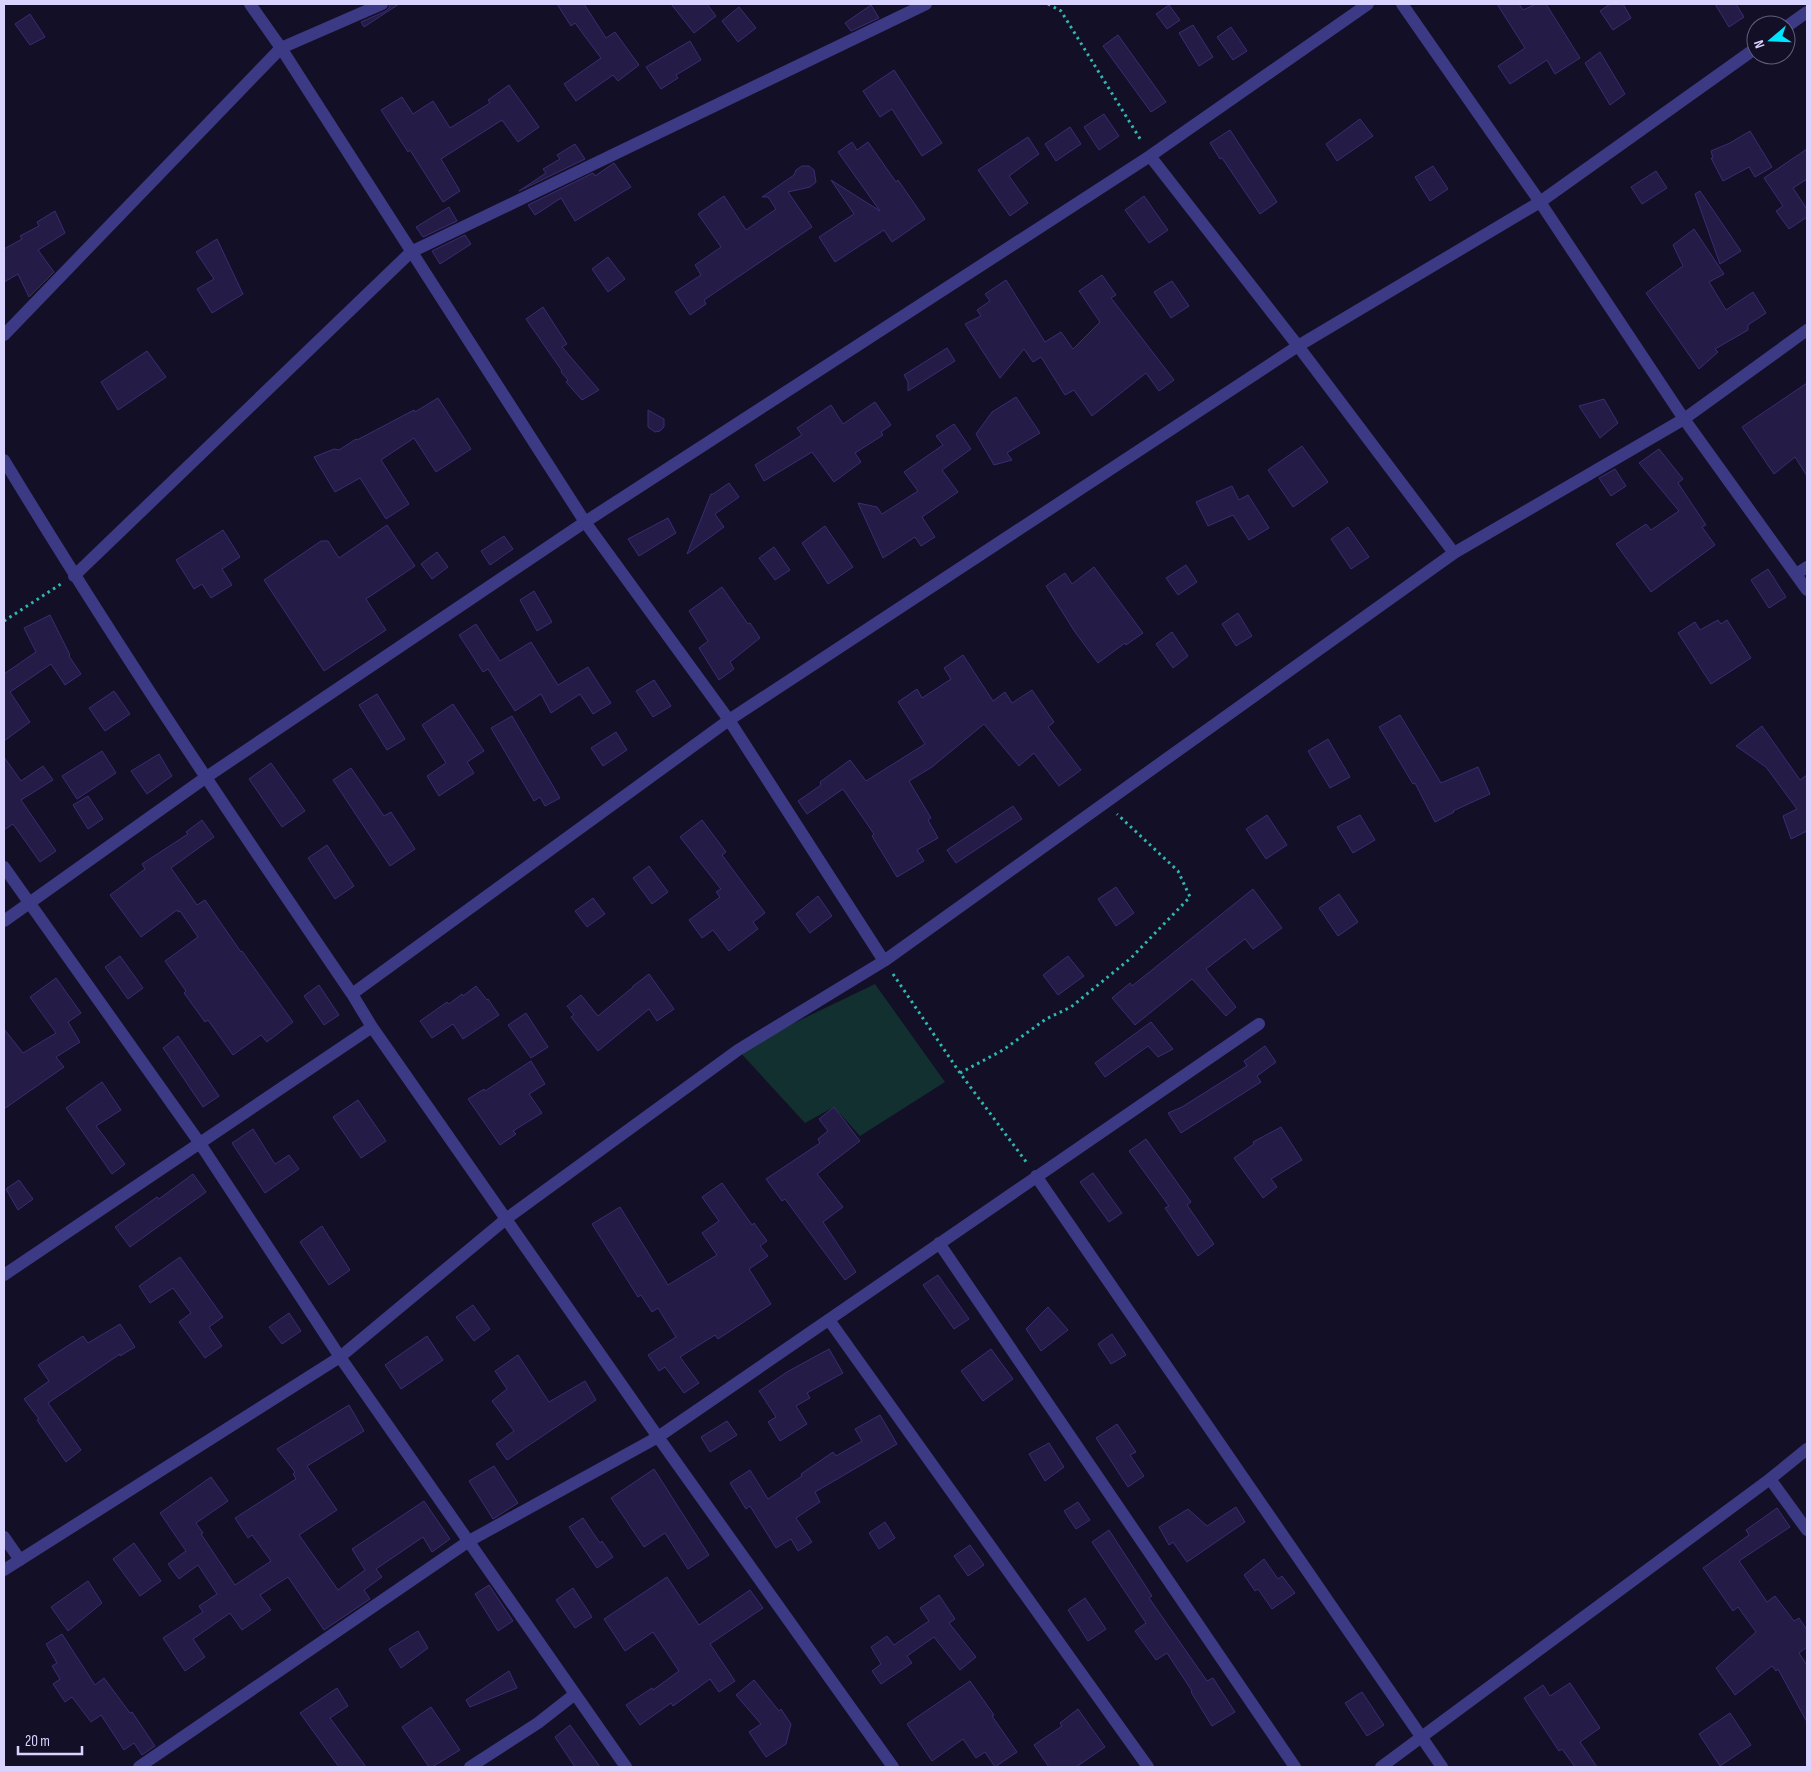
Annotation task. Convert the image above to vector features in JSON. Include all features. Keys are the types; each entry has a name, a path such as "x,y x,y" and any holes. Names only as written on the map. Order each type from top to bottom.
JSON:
{"street":[{"path":"250,4 281,48 585,522 729,720 884,961"},
{"path":"4,335 281,48 382,4"},
{"path":"74,576 411,252 926,4"},
{"path":"4,920 205,778 585,522 1150,156 1368,4"},
{"path":"1402,4 1540,202 1684,419 1807,590"},
{"path":"1796,20 1807,12"},
{"path":"352,994 729,720 1298,346 1540,202 1746,55"},
{"path":"1150,156 1298,346 1454,553"},
{"path":"4,1570 340,1357 506,1219 738,1050 884,961 1454,553 1684,419 1807,330"},
{"path":"4,460 74,576 205,778 352,994 372,1027 658,1437 893,1767"},
{"path":"1796,574 1807,567"},
{"path":"4,867 28,904 199,1142 340,1357 626,1767"},
{"path":"139,1767 468,1540 658,1437 1259,1024"},
{"path":"4,1274 372,1027"},
{"path":"1036,1176 1442,1767"},
{"path":"939,1243 1295,1767"},
{"path":"828,1320 1148,1767"},
{"path":"1381,1767 1807,1450"},
{"path":"1770,1478 1807,1530"},
{"path":"4,1537 20,1560"},
{"path":"470,1767 538,1724 575,1694"}],"path":[{"path":"1048,4 1061,11 1150,156"},
{"path":"4,621 74,576"},
{"path":"960,1073 1003,1050 1046,1019 1071,1007 1131,958 1190,897 1178,871 1106,803"},
{"path":"884,961 960,1073 1036,1176"}],"green space":[{"path":"875,984 945,1082 860,1136 834,1107 805,1123 738,1050"}],"building":[{"path":"390,4 399,4 364,27 361,22 386,11"},
{"path":"557,4 584,4 606,38 615,32 639,65 618,81 613,75 576,101 564,84 601,58 575,23 571,26"},
{"path":"671,4 707,4 716,16 694,33"},
{"path":"1497,4 1519,4 1523,10 1536,4 1546,4 1580,58 1555,74 1547,60 1510,84 1498,66 1525,48"},
{"path":"1610,4 1623,4 1631,18 1613,30 1600,11"},
{"path":"1715,4 1736,4 1744,17 1729,27"},
{"path":"871,5 879,18 851,31 845,23"},
{"path":"1169,5 1180,20 1167,29 1156,14"},
{"path":"739,7 756,28 738,42 722,21"},
{"path":"30,14 45,37 30,45 15,24"},
{"path":"1193,25 1213,57 1199,66 1179,33"},
{"path":"1231,27 1247,51 1233,60 1217,37"},
{"path":"1118,35 1166,102 1151,112 1103,46"},
{"path":"690,41 701,60 676,75 678,78 661,89 646,67"},
{"path":"1600,52 1625,94 1610,105 1585,63"},
{"path":"894,70 942,143 922,156 892,109 880,117 863,91"},
{"path":"509,85 539,127 518,142 502,120 441,159 460,191 443,202 410,150 408,152 381,110 402,97 413,114 433,101 450,128 490,103 488,100"},
{"path":"1104,114 1119,136 1099,150 1084,127"},
{"path":"1360,119 1373,136 1337,161 1326,144"},
{"path":"1070,127 1081,144 1056,161 1045,144"},
{"path":"1230,130 1277,202 1260,214 1210,143"},
{"path":"1750,131 1772,167 1755,177 1749,167 1723,181 1711,158 1713,158 1711,151 1730,143"},
{"path":"1028,137 1039,154 1009,176 1028,203 1010,216 978,170"},
{"path":"852,142 857,150 868,142 896,182 898,180 925,219 892,242 884,230 835,262 819,237 854,214 831,180 880,211 838,152"},
{"path":"575,144 585,159 519,191 546,173 543,169 560,159 557,155"},
{"path":"1807,149 1807,179 1793,188 1807,209 1807,217 1789,229 1776,211 1783,206 1764,178"},
{"path":"614,163 631,187 575,221 561,198 535,215 528,205 593,173 595,176"},
{"path":"802,166 809,166 814,170 816,182 810,187 788,192 812,227 704,300 706,304 690,315 675,292 701,275 695,265 721,247 698,214 724,196 746,230 776,209 768,197 762,197 794,175 796,170"},
{"path":"1433,166 1448,189 1430,201 1415,177"},
{"path":"1656,171 1667,188 1642,204 1631,187"},
{"path":"1700,191 1741,251 1720,264 1695,194"},
{"path":"1144,196 1168,230 1149,243 1125,210"},
{"path":"449,207 457,221 423,237 416,227"},
{"path":"55,211 65,233 38,250 54,272 29,297 18,274 4,282 4,249 22,239 20,236 39,226 37,222"},
{"path":"1694,229 1724,274 1709,282 1726,310 1753,292 1766,313 1748,325 1748,330 1715,349 1718,352 1699,369 1646,293 1683,266 1673,245"},
{"path":"465,235 471,244 440,264 432,251"},
{"path":"217,239 243,294 212,313 197,289 214,279 196,252"},
{"path":"608,257 625,279 608,292 592,269"},
{"path":"1102,275 1116,295 1111,298 1174,380 1159,391 1146,373 1092,416 1074,390 1065,395 1041,357 1033,362 1024,349 1000,378 965,324 981,316 977,310 990,301 985,294 1006,280 1045,342 1061,332 1073,349 1100,322 1079,291"},
{"path":"1172,281 1189,306 1171,318 1154,292"},
{"path":"543,307 567,344 562,347 599,390 582,400 566,382 568,380 526,319"},
{"path":"947,348 955,361 908,391 908,382 904,375"},
{"path":"147,351 166,377 118,410 101,382"},
{"path":"1807,383 1807,476 1795,457 1774,474 1742,427"},
{"path":"1016,397 1040,433 1007,453 1012,460 994,465 976,434 992,412"},
{"path":"438,398 471,449 436,472 414,438 381,460 409,504 386,519 360,478 335,492 314,457 334,449 339,450 356,439 414,410 415,412"},
{"path":"1604,399 1618,423 1600,438 1579,406"},
{"path":"875,402 891,425 881,432 883,435 855,453 861,462 834,482 812,452 764,481 755,465 802,435 797,428 831,405 843,424"},
{"path":"648,410 664,419 664,427 660,431 655,432 648,427"},
{"path":"954,424 971,449 942,470 958,492 922,517 935,537 921,546 915,537 883,558 858,503 877,507 882,514 918,491 904,472 943,445 936,436"},
{"path":"1302,446 1328,482 1293,507 1268,470"},
{"path":"1659,449 1683,479 1678,483 1706,525 1702,527 1715,545 1651,592 1616,544 1646,524 1651,530 1679,511 1639,463"},
{"path":"1615,469 1626,486 1611,496 1599,478"},
{"path":"729,483 739,497 715,514 724,527 687,554 711,494"},
{"path":"1232,486 1239,500 1248,495 1269,528 1249,540 1233,515 1208,526 1196,502"},
{"path":"668,518 676,533 639,556 628,539"},
{"path":"387,525 415,566 366,599 386,630 324,671 264,580 321,541 328,541 339,558"},
{"path":"825,526 853,567 828,584 802,543"},
{"path":"1348,527 1369,557 1351,569 1331,539"},
{"path":"223,530 240,557 222,569 232,585 211,598 202,584 194,589 176,560"},
{"path":"504,536 513,549 490,565 481,551"},
{"path":"774,547 790,570 775,580 759,558"},
{"path":"437,552 448,567 432,579 421,564"},
{"path":"1186,565 1197,582 1178,595 1166,578"},
{"path":"1094,567 1143,633 1126,645 1125,643 1098,663 1075,632 1046,586 1065,573 1072,584"},
{"path":"1768,569 1786,597 1769,608 1751,580"},
{"path":"722,587 760,638 730,662 734,669 719,680 699,648 708,641 689,611"},
{"path":"534,591 552,622 537,631 520,600"},
{"path":"1238,613 1252,636 1236,646 1222,624"},
{"path":"50,615 69,656 81,674 65,685 51,664 10,692 30,722 4,741 4,674 36,652 24,628"},
{"path":"1718,620 1721,624 1727,620 1751,658 1711,684 1678,633 1695,622 1700,630"},
{"path":"476,624 500,661 531,642 558,685 588,667 611,703 593,714 580,694 551,713 541,694 515,711 488,669 483,672 459,635"},
{"path":"1172,632 1188,656 1173,668 1156,644"},
{"path":"963,655 993,701 1005,692 1012,703 1032,690 1054,722 1048,727 1081,770 1059,786 1034,753 1019,766 984,724 932,767 909,781 931,818 928,820 938,838 917,850 924,861 897,877 872,836 874,834 843,789 807,814 798,801 821,785 820,782 850,760 866,781 925,744 898,702 917,689 922,698 951,679 944,668"},
{"path":"654,680 671,706 653,717 636,691"},
{"path":"114,691 130,714 105,731 89,708"},
{"path":"377,694 405,739 387,750 359,705"},
{"path":"453,704 484,751 467,762 474,773 439,796 427,776 446,763 422,725"},
{"path":"1400,715 1441,783 1478,767 1490,794 1453,811 1435,822 1415,783 1413,784 1379,727"},
{"path":"512,716 560,798 545,806 540,797 534,801 491,728"},
{"path":"1762,726 1800,780 1807,775 1807,831 1791,839 1783,816 1797,809 1766,767 1736,746"},
{"path":"616,732 627,750 603,766 591,748"},
{"path":"1328,739 1350,777 1330,788 1308,751"},
{"path":"102,751 116,773 77,799 62,776"},
{"path":"159,754 172,776 147,794 131,771"},
{"path":"4,757 21,781 43,766 53,780 21,800 56,851 40,862 13,824 4,830"},
{"path":"271,763 305,811 282,827 249,779"},
{"path":"351,768 384,816 391,812 415,849 390,866 333,780"},
{"path":"88,796 103,819 88,829 73,805"},
{"path":"1013,806 1022,819 956,863 947,850"},
{"path":"1267,815 1287,845 1266,859 1246,829"},
{"path":"1360,815 1375,840 1353,853 1337,827"},
{"path":"202,820 214,837 171,868 197,905 205,900 293,1022 267,1042 261,1035 233,1055 208,1020 205,1022 184,993 186,991 165,961 198,937 180,911 178,912 177,910 141,937 110,895 145,869 142,864 188,834 186,832"},
{"path":"702,820 726,852 722,855 765,913 753,922 758,929 729,951 713,930 702,938 689,920 720,897 716,892 721,889 680,837"},
{"path":"327,845 354,886 335,899 308,858"},
{"path":"649,866 668,892 652,904 633,878"},
{"path":"1116,887 1134,913 1116,926 1098,899"},
{"path":"1253,889 1282,928 1253,949 1245,939 1206,969 1236,1007 1226,1016 1192,979 1135,1025 1112,998 1130,983 1132,986"},
{"path":"1339,894 1358,922 1338,936 1319,908"},
{"path":"818,896 832,916 810,933 796,914"},
{"path":"593,898 605,914 587,927 575,911"},
{"path":"120,956 143,988 128,999 105,967"},
{"path":"1068,956 1084,976 1058,995 1043,975"},
{"path":"649,974 674,1009 657,1021 649,1009 598,1051 571,1017 574,1015 567,1006 581,995 598,1016"},
{"path":"56,978 81,1013 68,1022 80,1042 56,1057 64,1067 4,1109 4,1029 23,1053 56,1033 30,997"},
{"path":"319,985 339,1015 324,1025 304,996"},
{"path":"476,986 499,1015 463,1039 453,1024 432,1038 420,1021 447,1002 449,1004"},
{"path":"526,1013 548,1047 531,1058 508,1025"},
{"path":"1151,1022 1173,1049 1158,1057 1148,1046 1105,1077 1095,1063"},
{"path":"178,1036 219,1096 203,1107 163,1048"},
{"path":"1265,1046 1276,1062 1257,1076 1261,1082 1181,1133 1168,1113 1182,1107 1247,1066 1244,1061"},
{"path":"531,1061 545,1084 529,1094 542,1113 513,1131 516,1134 500,1145 468,1099 484,1089 485,1091"},
{"path":"102,1082 121,1110 96,1126 125,1164 112,1174 66,1108"},
{"path":"358,1100 386,1141 361,1158 333,1117"},
{"path":"834,1107 860,1141 817,1174 843,1207 823,1222 856,1272 845,1280 785,1199 782,1201 766,1179 820,1143 818,1139 828,1131 819,1119"},
{"path":"1281,1127 1302,1160 1271,1179 1277,1187 1263,1198 1234,1158 1254,1144 1253,1142"},
{"path":"253,1129 275,1164 289,1155 299,1169 265,1193 232,1143"},
{"path":"1146,1139 1191,1202 1187,1205 1214,1244 1198,1256 1165,1208 1169,1206 1129,1151"},
{"path":"1093,1173 1122,1213 1109,1222 1080,1182"},
{"path":"193,1174 206,1192 130,1247 115,1227 157,1197 159,1199"},
{"path":"19,1180 33,1199 18,1210 6,1189"},
{"path":"722,1183 752,1225 754,1223 767,1241 760,1246 768,1256 749,1269 771,1304 718,1339 715,1335 680,1357 699,1383 684,1393 665,1367 659,1371 648,1355 676,1337 658,1308 652,1312 641,1295 638,1297 592,1224 620,1207 668,1285 717,1255 702,1233 719,1221 702,1197"},
{"path":"322,1226 350,1270 329,1285 300,1242"},
{"path":"180,1257 223,1317 209,1327 222,1346 205,1358 179,1322 191,1313 173,1288 150,1303 139,1286"},
{"path":"938,1275 969,1319 954,1329 923,1285"},
{"path":"473,1305 490,1329 474,1341 456,1317"},
{"path":"1048,1307 1068,1330 1041,1351 1026,1329"},
{"path":"289,1313 301,1331 282,1344 269,1327"},
{"path":"120,1324 135,1347 120,1356 120,1354 48,1403 81,1450 66,1462 24,1399 49,1381 38,1365 83,1336 88,1343"},
{"path":"1112,1334 1126,1355 1111,1364 1098,1344"},
{"path":"427,1336 443,1360 401,1389 385,1365"},
{"path":"829,1349 843,1373 807,1393 810,1398 796,1406 807,1424 780,1441 768,1422 776,1417 759,1391 787,1372"},
{"path":"991,1349 1013,1379 983,1401 961,1371"},
{"path":"518,1355 549,1402 585,1381 596,1400 507,1460 496,1444 514,1431 492,1401 507,1389 495,1371"},
{"path":"349,1405 364,1431 307,1466 337,1510 299,1535 338,1590 365,1570 352,1549 424,1501 450,1539 432,1552 423,1537 376,1569 382,1577 364,1590 370,1599 324,1630 288,1577 260,1595 271,1610 242,1630 230,1613 193,1639 205,1657 185,1671 163,1638 203,1612 199,1606 217,1594 198,1565 179,1579 168,1564 186,1551 160,1513 211,1477 228,1501 196,1523 203,1533 201,1534 235,1585 271,1561 252,1535 248,1538 235,1518 296,1479 293,1474 295,1472 277,1449"},
{"path":"880,1415 897,1444 815,1492 820,1502 796,1518 812,1542 798,1551 791,1539 776,1548 750,1506 746,1509 730,1483 750,1470 768,1499 833,1452 836,1456 862,1441 855,1429"},
{"path":"727,1421 737,1435 710,1452 701,1437"},
{"path":"1117,1424 1136,1452 1130,1455 1144,1476 1128,1487 1096,1438"},
{"path":"1049,1443 1064,1467 1045,1481 1029,1454"},
{"path":"494,1466 518,1503 493,1519 469,1481"},
{"path":"654,1469 709,1555 688,1569 665,1533 644,1547 611,1498"},
{"path":"1078,1502 1090,1520 1076,1529 1064,1511"},
{"path":"1236,1507 1245,1522 1187,1562 1173,1542 1169,1545 1159,1527 1188,1509 1207,1526"},
{"path":"1777,1508 1790,1527 1739,1561 1767,1602 1775,1596 1794,1621 1799,1618 1807,1630 1807,1647 1799,1653 1807,1665 1807,1722 1778,1669 1776,1671 1772,1666 1735,1695 1716,1668 1756,1632 1738,1607 1733,1611 1703,1568 1749,1535 1746,1530"},
{"path":"583,1518 600,1543 602,1541 613,1557 597,1568 569,1527"},
{"path":"885,1522 895,1538 879,1549 869,1533"},
{"path":"1109,1530 1152,1596 1149,1598 1207,1681 1213,1678 1235,1712 1212,1726 1167,1653 1156,1660 1135,1631 1146,1623 1092,1542"},
{"path":"134,1543 161,1581 140,1596 113,1559"},
{"path":"970,1545 984,1565 968,1576 954,1556"},
{"path":"1264,1559 1278,1579 1282,1576 1295,1593 1272,1609 1258,1589 1255,1591 1244,1575"},
{"path":"667,1577 699,1625 750,1590 763,1608 710,1644 735,1681 719,1692 710,1679 673,1706 671,1703 640,1725 626,1705 652,1688 653,1690 679,1671 653,1632 625,1651 604,1619"},
{"path":"88,1581 102,1603 68,1631 51,1607"},
{"path":"489,1585 513,1621 498,1631 475,1594"},
{"path":"573,1588 592,1617 575,1628 556,1600"},
{"path":"939,1595 955,1619 949,1623 976,1657 960,1670 934,1637 907,1656 912,1663 881,1684 872,1671 881,1664 871,1647 887,1636 894,1645 929,1621 920,1608"},
{"path":"1085,1598 1106,1629 1088,1641 1068,1610"},
{"path":"418,1631 428,1648 401,1668 389,1649"},
{"path":"62,1634 95,1685 104,1678 130,1713 132,1712 155,1746 142,1755 134,1743 124,1750 101,1715 91,1722 72,1697 65,1702 53,1684 60,1679 52,1666 57,1663 46,1644"},
{"path":"509,1671 517,1688 470,1707 466,1700"},
{"path":"754,1680 779,1711 781,1709 791,1724 786,1744 766,1757 749,1732 761,1724 736,1695"},
{"path":"970,1681 1017,1752 995,1767 985,1752 976,1758 963,1739 932,1761 907,1724"},
{"path":"1570,1683 1600,1728 1580,1742 1597,1767 1575,1767 1562,1749 1559,1751 1524,1698 1543,1685 1550,1696"},
{"path":"337,1688 348,1706 330,1718 366,1767 339,1767 300,1713"},
{"path":"1362,1692 1384,1725 1367,1736 1345,1703"},
{"path":"431,1707 460,1750 429,1767 402,1727"},
{"path":"1078,1709 1105,1747 1076,1767 1049,1767 1034,1745 1062,1726 1060,1723"},
{"path":"1730,1713 1751,1745 1720,1766 1699,1734"},
{"path":"570,1725 600,1767 575,1767 555,1737"}]}
